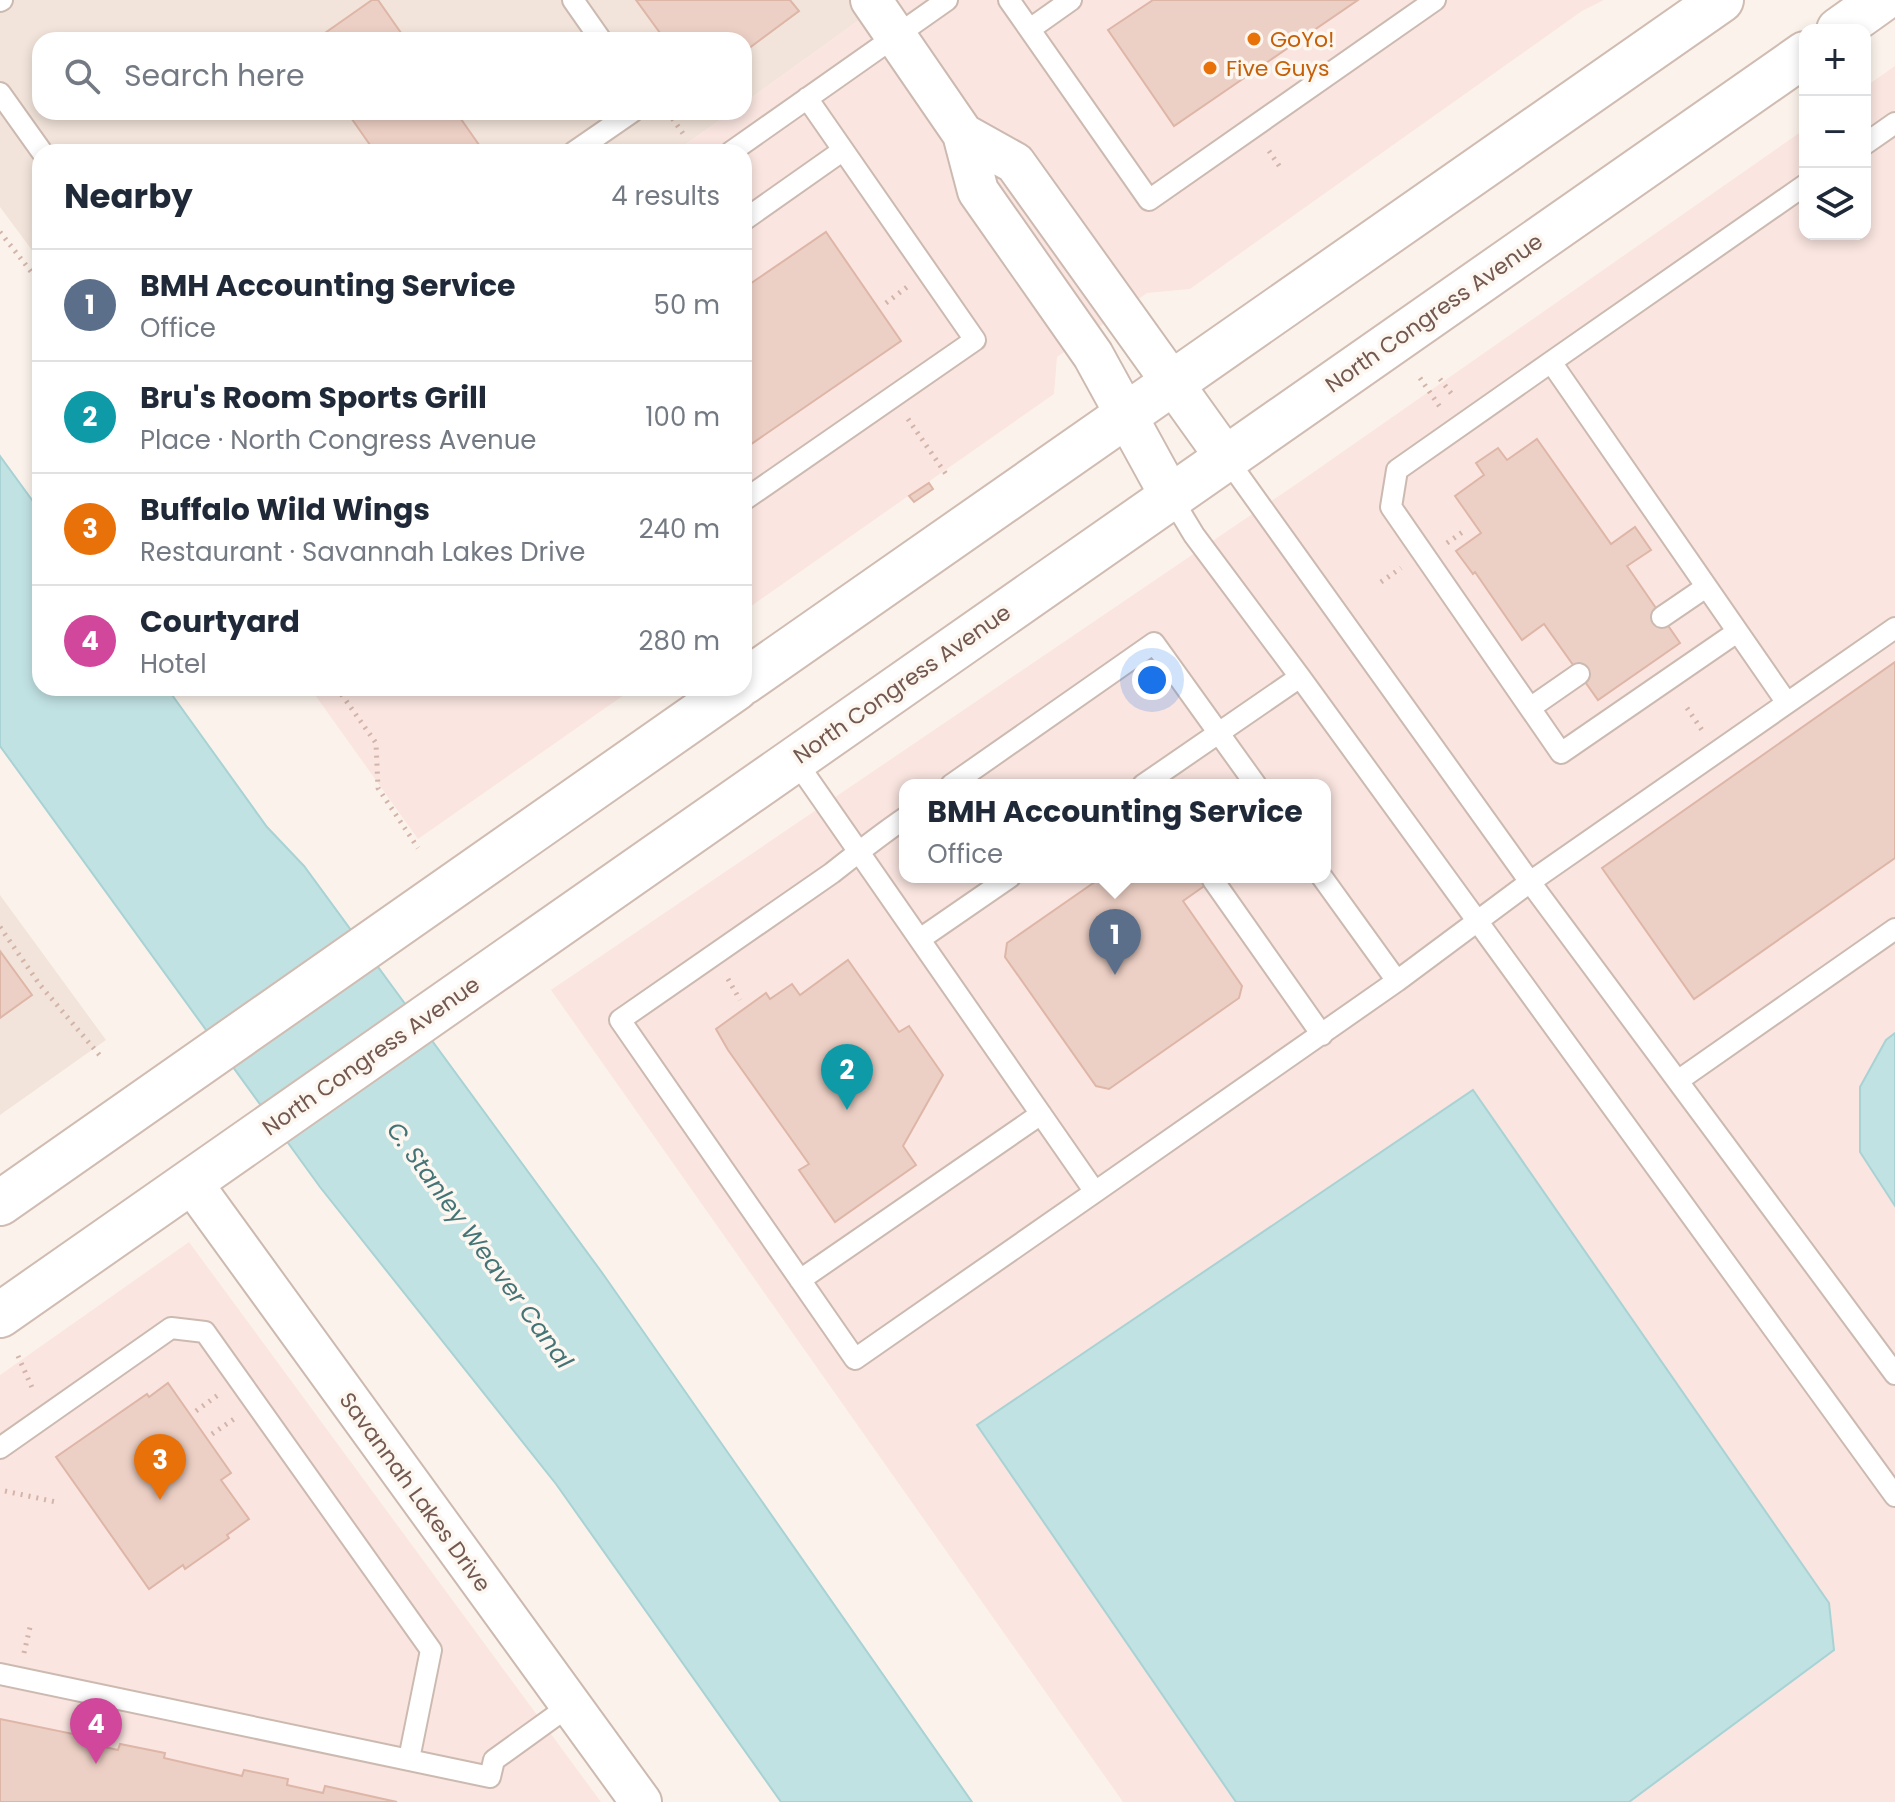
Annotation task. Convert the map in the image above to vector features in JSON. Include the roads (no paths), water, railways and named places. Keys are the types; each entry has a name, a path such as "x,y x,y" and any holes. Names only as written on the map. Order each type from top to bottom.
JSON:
{"main road":[{"path":"752,676 1721,0"},
{"path":"1847,24 1881,0"},
{"name":"North Congress Avenue","path":"0,1315 1799,58"},
{"path":"0,1203 724,696"}],"street":[{"path":"871,0 963,134 978,191 1093,355 1171,497"},
{"path":"963,134 1015,163 1227,459"},
{"name":"Savannah Lakes Drive","path":"191,1182 641,1802"}],"lane":[{"path":"573,0 595,32"},
{"path":"742,144 947,0"},
{"path":"1009,0 1149,200 1435,0"},
{"path":"1030,29 1071,0"},
{"path":"0,93 36,144"},
{"path":"752,494 975,340 807,98"},
{"path":"586,144 620,120"},
{"path":"1871,140 1895,123"},
{"path":"752,214 842,151"},
{"path":"1737,632 1561,753 1391,507 1397,470 1799,189"},
{"path":"1551,362 1787,703"},
{"path":"1227,459 1530,882 1895,1374"},
{"path":"1171,497 1194,535 1895,1496"},
{"path":"1662,617 1706,587"},
{"path":"899,822 832,873 620,1020 855,1359 1322,1035 1530,882 1895,628"},
{"path":"960,779 1154,643 1252,779"},
{"path":"1530,708 1579,674"},
{"path":"1153,779 1300,677"},
{"path":"795,760 1095,1192"},
{"path":"920,939 1001,883"},
{"path":"1215,883 1322,1035"},
{"path":"1326,883 1397,981"},
{"path":"1679,1080 1895,929"},
{"path":"800,1280 1041,1114"},
{"path":"0,1448 171,1328 205,1332 431,1650 409,1759"},
{"path":"0,1674 490,1777 494,1760 569,1706"}],"water":[{"name":"C. Stanley Weaver Canal","path":"0,456 32,500 32,696 173,696 267,827 304,866 603,1274 972,1802 781,1802 556,1484 320,1187 0,746"},
{"path":"1895,1033 1895,1206 1860,1152 1860,1087 1886,1040"},
{"path":"1473,1090 1829,1603 1834,1650 1629,1802 1236,1802 977,1425"}],"place":[{"name":"GoYo!","path":"1254,39"},
{"name":"Five Guys","path":"1210,68"},
{"name":"BMH Accounting Service","path":"1115,975"},
{"name":"Bru's Room Sports Grill","path":"847,1110"},
{"name":"Buffalo Wild Wings","path":"160,1500"},
{"name":"Courtyard","path":"96,1764"}]}
